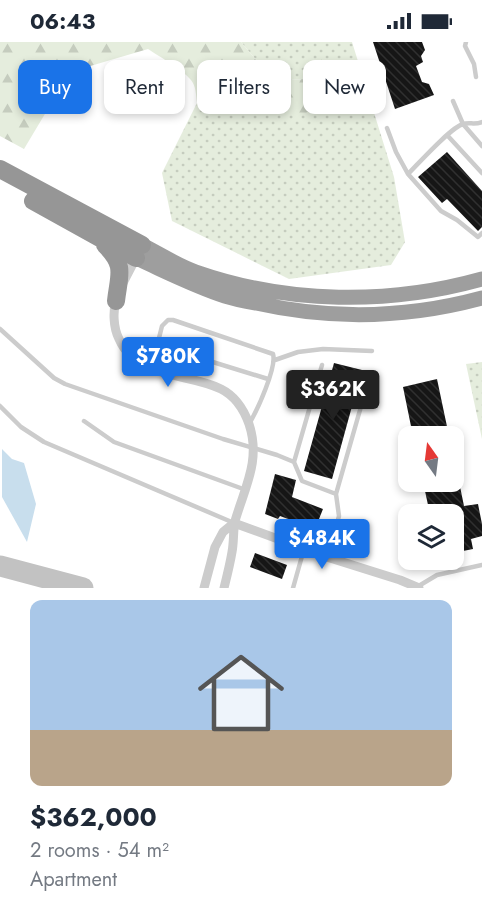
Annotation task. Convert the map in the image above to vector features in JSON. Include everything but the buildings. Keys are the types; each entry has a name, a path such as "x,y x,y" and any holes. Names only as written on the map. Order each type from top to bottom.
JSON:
{"highway":[{"path":"0,169 188,281 226,296 317,313 370,315 406,313 482,298"},
{"path":"0,182 98,237 242,286 288,294 391,296 442,289 482,279"},
{"path":"98,237 115,255 119,263 116,301"}],"street":[{"path":"139,252 116,301 114,314 117,334 124,350 133,359 156,371 220,389 237,402 249,424 253,440 252,465 234,523 232,553 224,588"},
{"path":"234,523 418,587"},
{"path":"204,588 215,547 223,532 234,523"}],"lane":[{"path":"466,42 467,52 474,64 476,78"},
{"path":"453,101 463,124 482,146"},
{"path":"408,174 447,135 463,124 482,122"},
{"path":"387,128 408,174 441,211 457,220 478,237 482,233"},
{"path":"447,135 482,173"},
{"path":"249,424 258,408 275,360 273,354 173,320 168,320 162,326 158,342 161,346 268,379"},
{"path":"0,329 54,378 65,384 294,462"},
{"path":"275,360 298,352 323,349 372,351"},
{"path":"322,365 294,462 302,481 336,494"},
{"path":"325,556 339,516 336,494 368,382"},
{"path":"0,406 21,427 44,442 234,523"},
{"path":"84,421 114,442 246,490"},
{"path":"293,588 304,549"},
{"path":"418,587 436,575 482,565"}],"green space":[{"path":"0,42 241,42 256,60 197,60 197,103 195,88 185,74 185,60 166,60 148,49 104,60 92,66 92,60 18,60 18,114 45,114 24,149 0,136"},
{"path":"241,42 352,42 358,60 303,60 303,79 291,80 291,60 256,60"},
{"path":"303,79 303,114 291,113 291,80"},
{"path":"303,80 303,114 374,114 394,177 405,242 391,265 289,279 172,221 162,173 197,103 197,114 291,114 291,84"},
{"path":"482,362 482,439 466,364"}],"water":[{"path":"2,449 12,459 24,463 36,504 27,542 2,497"}],"taxiway":[{"path":"0,566 83,588"}]}
